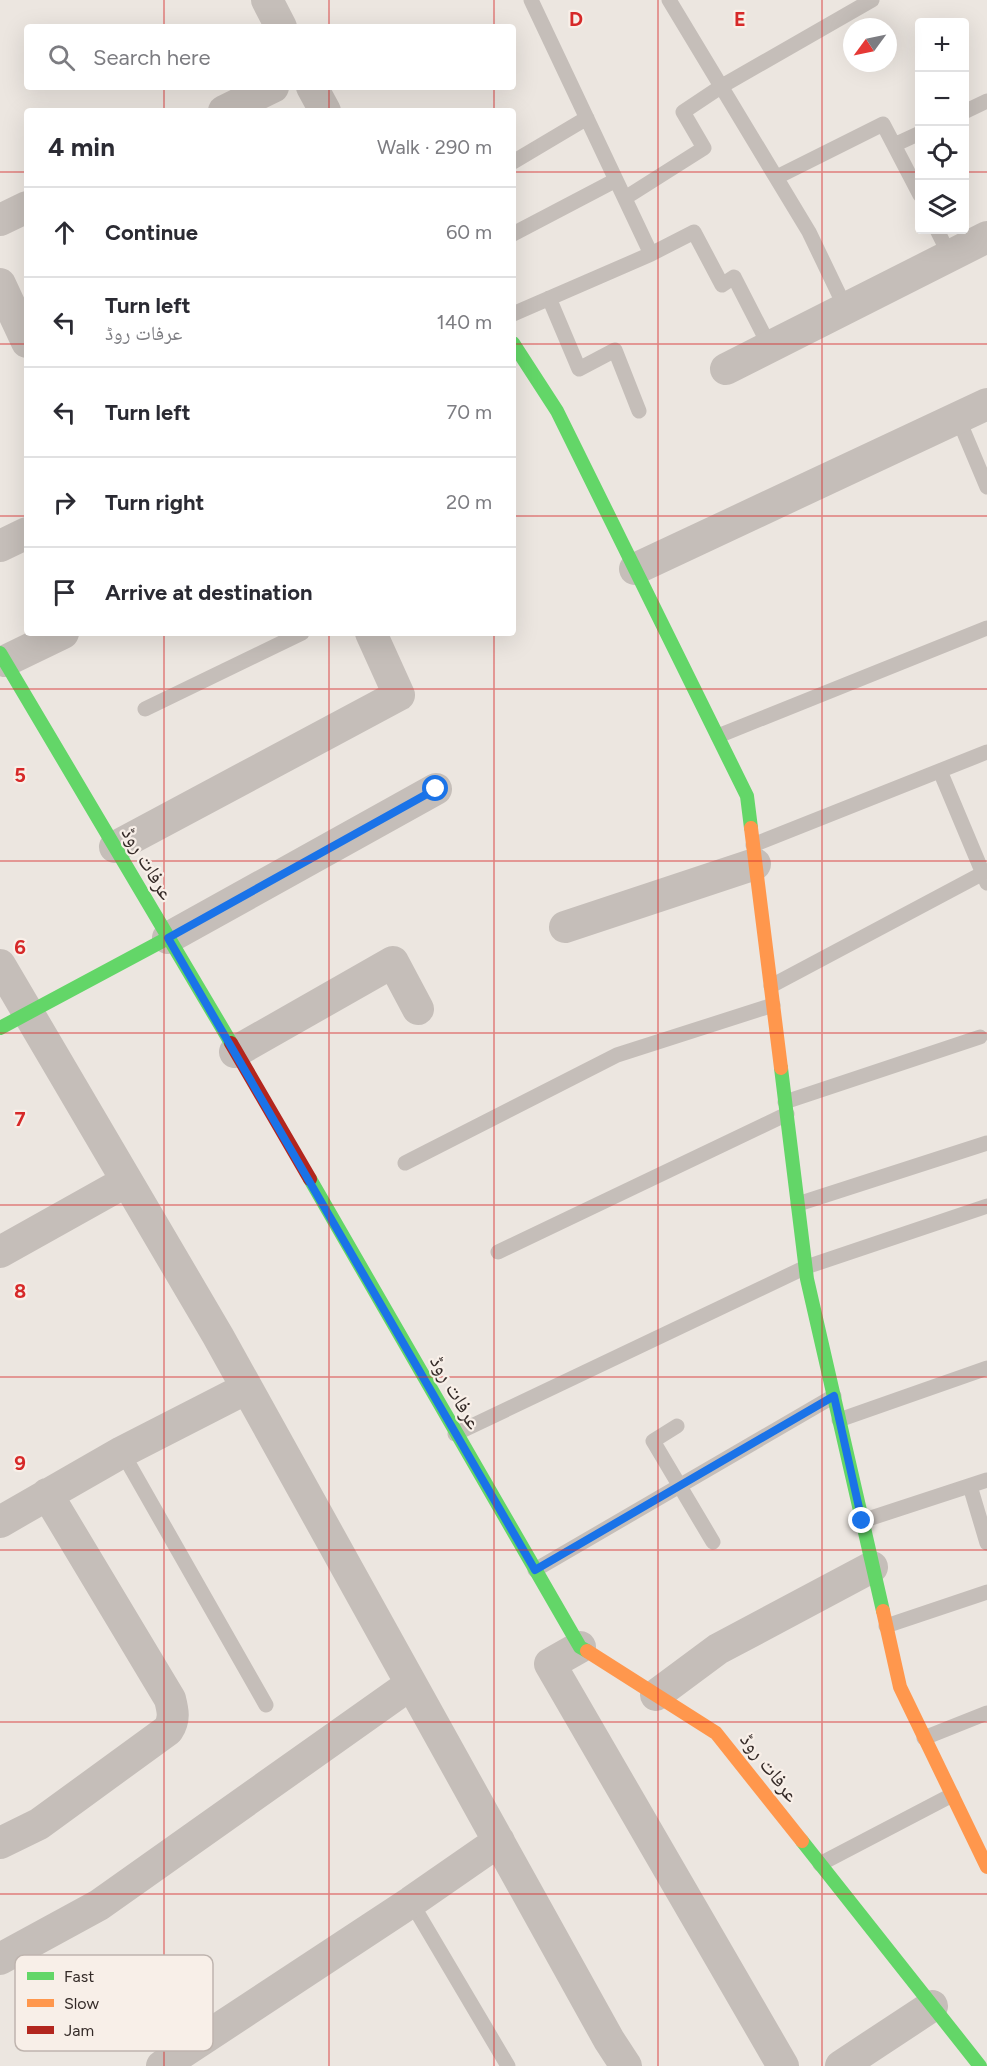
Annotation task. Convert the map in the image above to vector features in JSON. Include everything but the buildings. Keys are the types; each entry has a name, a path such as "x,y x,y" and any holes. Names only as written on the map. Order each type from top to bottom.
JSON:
{"street":[{"path":"267,0 279,24"},
{"path":"230,108 267,90"},
{"path":"314,90 323,108"},
{"path":"0,220 24,208"},
{"path":"726,369 846,309 944,243 987,237"},
{"path":"0,284 24,336"},
{"path":"516,349 557,411 747,796 806,1267 839,1420 900,1688 987,1867"},
{"path":"635,569 987,404"},
{"path":"0,546 24,534"},
{"path":"2,657 55,636"},
{"path":"115,847 399,695 372,636"},
{"name":"عرفات روڈ","path":"2,657 235,1052 580,1647 716,1733 980,2066"},
{"path":"0,1028 168,938 436,789"},
{"path":"565,927 754,855"},
{"path":"235,1052 393,962 418,1008"},
{"path":"0,965 248,1389 609,2040 626,2066"},
{"path":"0,1252 127,1181"},
{"path":"0,1522 122,1452 248,1389"},
{"path":"0,1843 39,1824 168,1730 173,1723 170,1699 47,1494"},
{"path":"656,1695 718,1649 872,1567"},
{"path":"580,1647 550,1664 783,2066"},
{"path":"0,1959 99,1905 411,1684"},
{"path":"213,2032 499,1841"},
{"path":"841,2066 932,2006"},
{"path":"162,2066 185,2051"}],"lane":[{"path":"531,0 651,254"},
{"path":"670,0 809,232 846,309"},
{"path":"625,198 704,148 683,112 722,86 872,0"},
{"path":"969,110 987,101"},
{"path":"516,160 587,118"},
{"path":"777,177 883,124 915,185"},
{"path":"894,145 915,135"},
{"path":"516,232 616,180"},
{"path":"516,313 651,254 694,232 722,285 734,277 770,347"},
{"path":"549,298 579,369 615,350 639,411"},
{"path":"958,418 987,487"},
{"path":"717,736 987,628"},
{"path":"145,709 296,636"},
{"path":"754,855 987,752"},
{"path":"771,986 986,876 940,771"},
{"path":"405,1163 617,1055 773,1005"},
{"path":"498,1252 786,1108 980,1037"},
{"path":"798,1204 987,1143"},
{"path":"455,1434 806,1267 987,1206"},
{"path":"839,1420 987,1368"},
{"path":"535,1570 834,1396"},
{"path":"677,1426 652,1441 713,1542"},
{"path":"122,1452 266,1705"},
{"path":"862,1521 987,1480"},
{"path":"970,1486 987,1543"},
{"path":"886,1626 987,1592"},
{"path":"924,1738 987,1713"},
{"path":"820,1864 952,1795"},
{"path":"411,1902 508,2066"}],"traffic: fast":[{"path":"516,348 557,411 747,796 751,828"},
{"path":"0,653 231,1043"},
{"path":"0,1028 168,938"},
{"path":"781,1068 807,1279 883,1611"},
{"path":"310,1179 580,1647 587,1651"},
{"path":"802,1841 980,2066"}],"traffic: slow":[{"path":"751,828 781,1068"},
{"path":"883,1611 900,1687 987,1867"},
{"path":"587,1651 716,1733 802,1841"}],"traffic: jam":[{"path":"231,1043 310,1179"}],"route":[{"path":"436,789 168,938 254,1082 455,1434 535,1570 834,1396 862,1521"}]}
